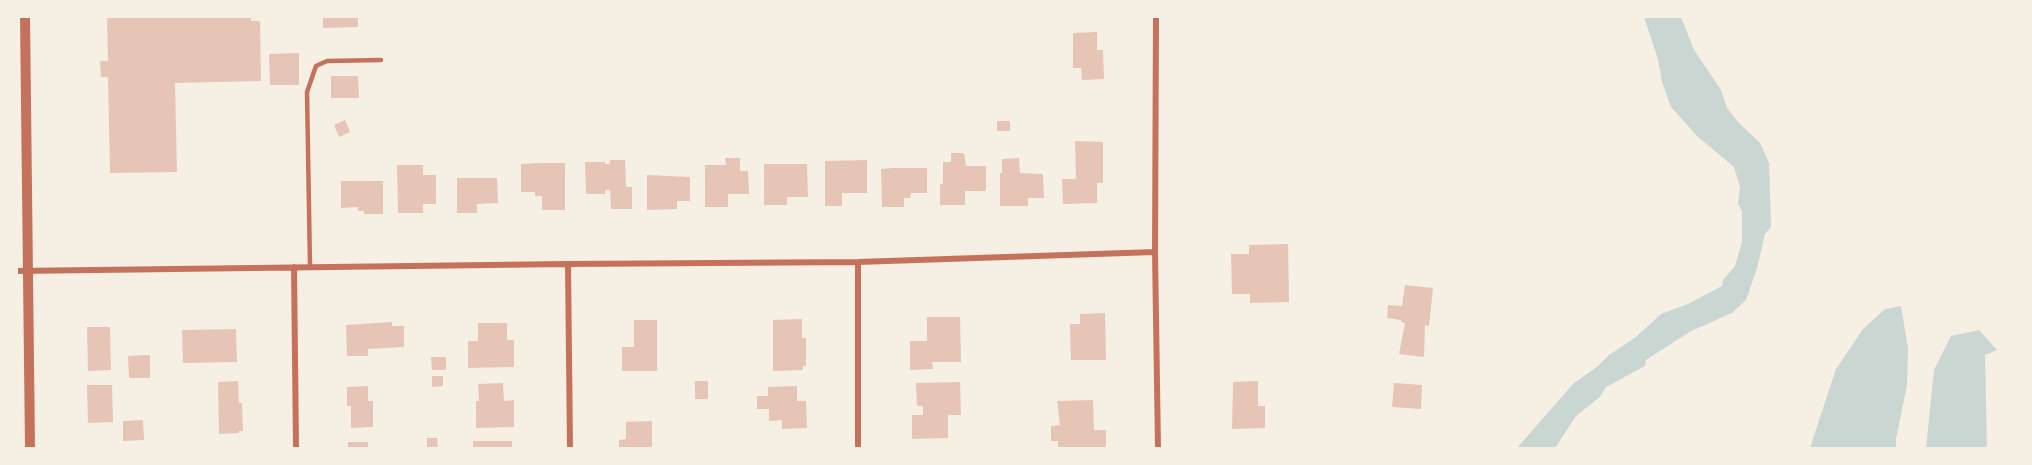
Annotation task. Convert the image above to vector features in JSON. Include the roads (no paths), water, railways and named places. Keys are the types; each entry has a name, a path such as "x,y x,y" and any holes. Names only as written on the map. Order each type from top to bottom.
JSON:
{"street":[{"path":"25,16 30,448"},
{"path":"1156,16 1155,252 1158,448"},
{"path":"16,271 858,262 1155,252"},
{"path":"858,262 858,448"},
{"path":"568,264 570,448"},
{"path":"294,267 296,448"}],"lane":[{"path":"310,267 307,92 316,66 327,61 381,60"}]}
